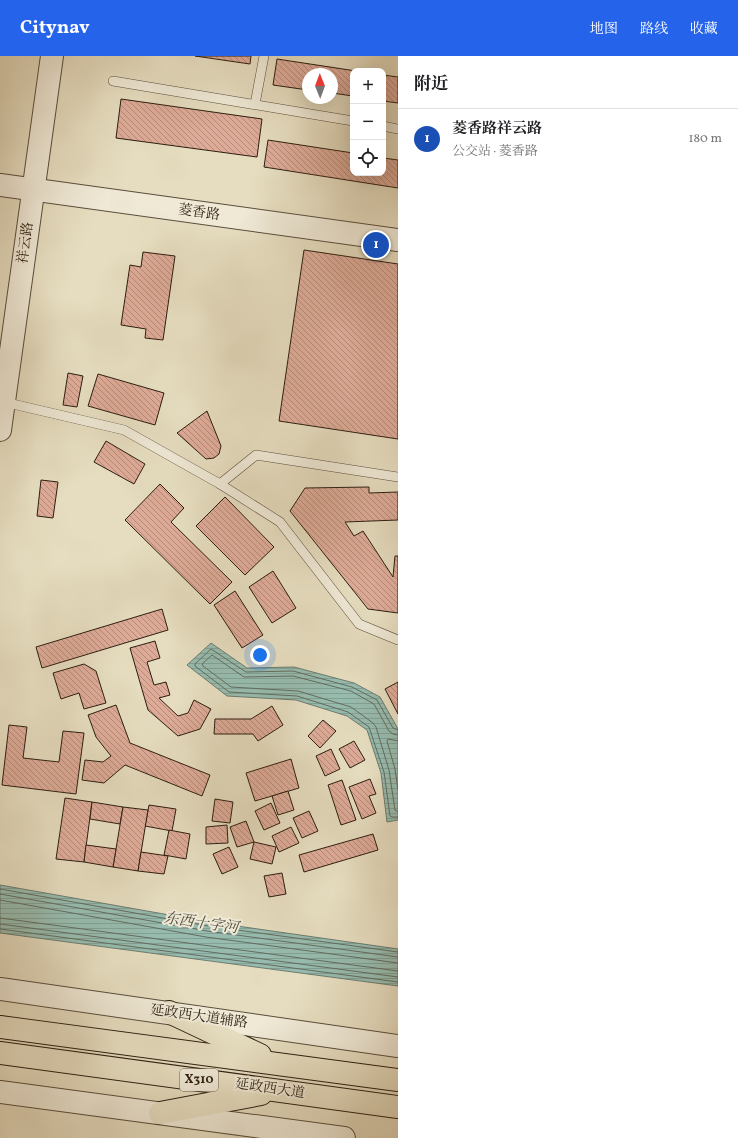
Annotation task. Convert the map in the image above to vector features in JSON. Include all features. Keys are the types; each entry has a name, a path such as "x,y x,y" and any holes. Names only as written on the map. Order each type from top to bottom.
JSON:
{"main road":[{"path":"169,1012 281,1064"},
{"path":"0,1027 398,1080"},
{"name":"延政西大道","path":"0,1053 398,1107"},
{"path":"160,1113 279,1091"}],"street":[{"name":"祥云路","path":"0,430 52,56"},
{"name":"菱香路","path":"0,185 398,240"},
{"name":"延政西大道辅路","path":"0,989 398,1046"},
{"path":"0,1092 344,1138"}],"lane":[{"path":"255,104 264,56"},
{"path":"113,81 350,120"},
{"path":"386,126 398,128"},
{"path":"4,402 124,430 220,484 280,522 359,624 398,640"},
{"path":"220,484 256,455 398,477"}],"water":[{"path":"211,643 247,668 294,667 354,683 380,697 398,729 398,820 387,822 381,773 367,730 347,716 296,700 227,696 187,665"},
{"name":"东西十字河","path":"0,885 209,922 398,949 398,986 0,933"}],"building":[{"path":"195,56 251,56 250,64"},
{"path":"277,59 336,68 302,68 302,89 273,85"},
{"path":"338,68 350,70 350,96 338,94"},
{"path":"386,75 398,77 398,103 386,101"},
{"path":"121,99 262,119 257,157 116,138"},
{"path":"268,140 350,153 350,176 386,176 386,158 398,160 398,188 264,167"},
{"path":"304,250 398,264 398,439 279,421"},
{"path":"143,252 175,256 163,340 145,338 146,329 121,325 130,265 141,267"},
{"path":"68,373 83,376 77,407 63,405"},
{"path":"98,374 164,393 155,425 88,406"},
{"path":"207,411 221,446 219,454 214,458 206,459 177,433"},
{"path":"106,441 145,464 134,484 94,462"},
{"path":"41,480 58,482 53,518 37,516"},
{"path":"160,484 184,508 171,522 232,582 210,604 125,520"},
{"path":"369,487 369,493 398,492 398,520 345,522 354,536 363,531 393,577 395,556 398,556 398,613 368,609 290,511 305,488"},
{"path":"225,497 274,547 245,575 196,526"},
{"path":"273,571 296,608 272,623 249,587"},
{"path":"235,591 263,635 242,648 214,605"},
{"path":"162,609 168,630 42,668 36,647"},
{"path":"155,641 160,658 147,662 154,685 166,682 170,695 159,698 178,716 188,713 194,700 211,709 200,729 178,736 148,710 130,648"},
{"path":"84,664 96,671 106,703 84,709 79,693 61,699 53,673"},
{"path":"398,682 398,714 385,689"},
{"path":"116,705 130,743 210,775 202,796 125,765 104,783 82,780 85,760 103,762 111,756 96,737 88,715"},
{"path":"272,706 283,725 258,741 253,734 214,734 215,719 251,719"},
{"path":"323,720 336,731 320,748 308,736"},
{"path":"9,725 27,727 23,758 59,762 63,731 84,733 76,794 2,785"},
{"path":"354,741 365,760 350,768 339,749"},
{"path":"331,749 340,769 325,776 316,756"},
{"path":"291,759 299,788 255,801 246,773"},
{"path":"370,779 376,794 369,796 376,813 362,819 349,787"},
{"path":"342,780 356,820 341,825 328,785"},
{"path":"288,791 294,810 278,815 272,796"},
{"path":"65,798 92,802 84,862 56,859"},
{"path":"215,799 233,802 230,823 212,821"},
{"path":"92,802 123,807 120,824 90,819"},
{"path":"271,803 280,823 264,830 255,811"},
{"path":"149,805 176,809 172,831 145,826"},
{"path":"123,807 148,810 138,871 113,867"},
{"path":"309,811 318,831 302,838 293,818"},
{"path":"246,821 254,842 237,847 230,827"},
{"path":"227,825 228,843 206,844 206,827"},
{"path":"291,827 299,843 279,852 272,836"},
{"path":"169,830 190,834 186,859 164,855"},
{"path":"373,834 378,850 304,872 299,855"},
{"path":"254,842 276,847 272,864 250,859"},
{"path":"86,845 116,849 113,867 84,862"},
{"path":"229,847 238,867 222,874 213,854"},
{"path":"141,852 168,856 164,874 138,871"},
{"path":"282,873 286,894 269,897 264,876"}],"place":[{"name":"菱香路祥云路","path":"376,245"}]}
